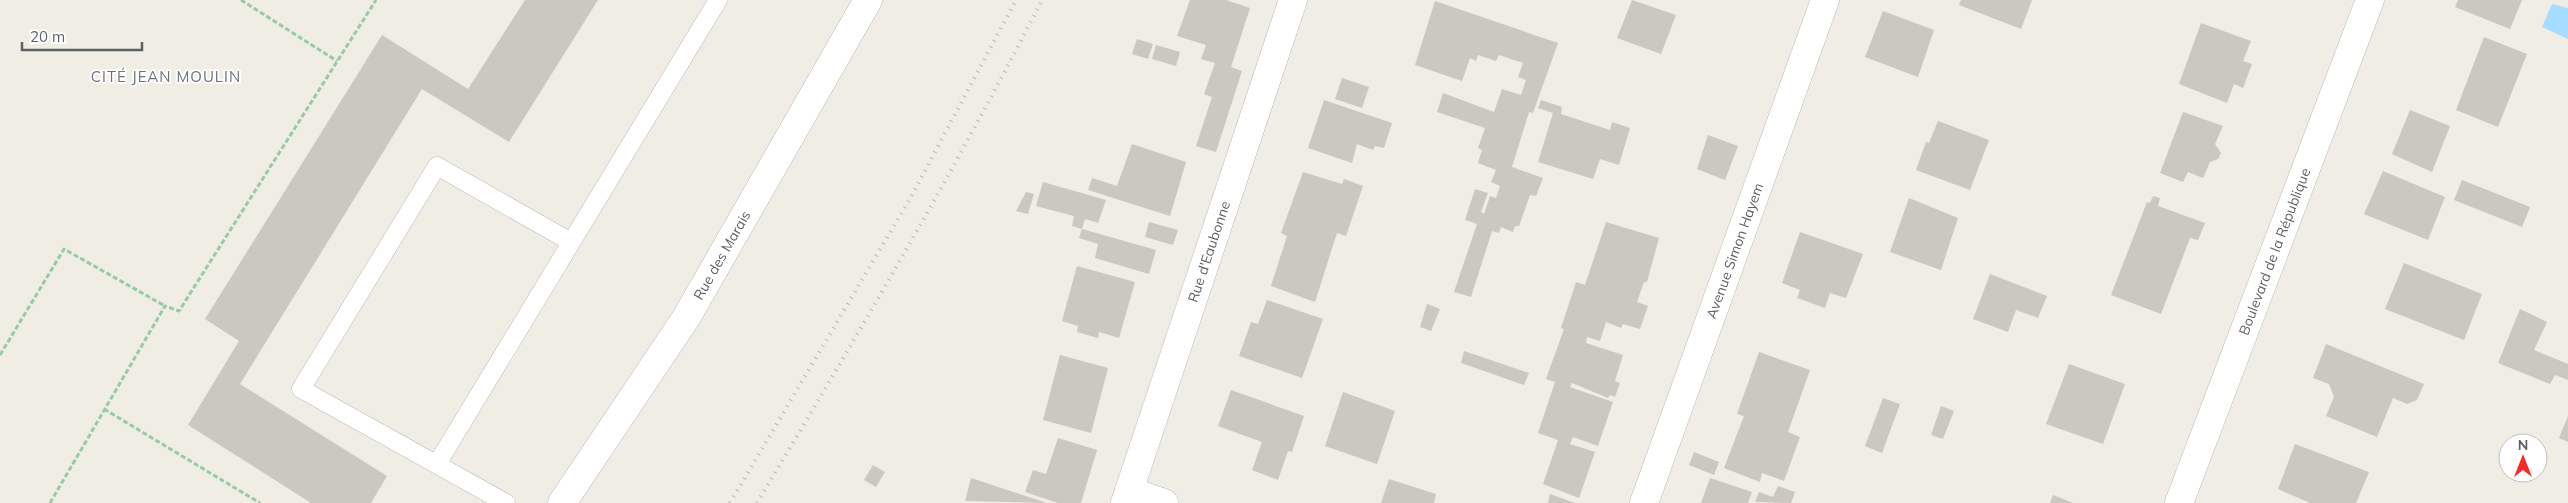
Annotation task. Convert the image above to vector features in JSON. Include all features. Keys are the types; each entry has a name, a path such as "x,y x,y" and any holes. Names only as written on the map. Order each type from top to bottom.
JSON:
{"street":[{"name":"Rue des Marais","path":"562,503 686,318 868,0"},
{"name":"Rue d'Eaubonne","path":"1127,497 1293,0"},
{"name":"Avenue Simon Hayem","path":"1644,503 1825,0"},
{"name":"Boulevard de la République","path":"2179,503 2370,0"},
{"path":"1127,497 1164,503"}],"lane":[{"path":"437,464 718,0"},
{"path":"506,503 301,389 436,166 571,242"}],"path":[{"path":"241,0 337,62"},
{"path":"0,355 64,249 165,306 179,311 376,0"},
{"path":"50,503 165,306"},
{"path":"104,409 260,503"}],"water":[{"path":"2552,4 2568,8 2568,39 2542,27"}],"building":[{"path":"525,0 598,0 509,142 422,89 240,384 387,476 371,503 311,503 188,425 239,341 205,319 382,35 468,89"},
{"path":"1190,0 1226,0 1250,8 1231,67 1242,71 1216,152 1196,146 1212,97 1204,94 1215,63 1201,59 1206,45 1177,36"},
{"path":"1632,0 1676,15 1661,54 1617,38"},
{"path":"1961,0 2032,0 2021,29 1959,5"},
{"path":"2458,0 2522,0 2510,29 2455,7"},
{"path":"1435,1 1558,43 1533,113 1529,112 1512,167 1543,178 1536,196 1530,195 1519,226 1515,226 1513,232 1501,227 1499,233 1492,231 1471,297 1454,292 1477,224 1465,220 1475,189 1488,193 1481,212 1484,214 1490,196 1496,198 1500,186 1491,182 1496,170 1478,163 1482,150 1478,148 1485,128 1437,112 1443,93 1494,112 1502,89 1521,95 1526,80 1518,77 1523,63 1499,55 1496,61 1478,55 1476,61 1470,58 1462,81 1415,65"},
{"path":"1883,11 1934,30 1918,77 1865,57"},
{"path":"2201,23 2251,41 2243,61 2252,64 2243,88 2234,84 2227,103 2179,84"},
{"path":"2484,37 2527,54 2498,127 2456,110"},
{"path":"1137,39 1153,44 1148,59 1132,54"},
{"path":"1156,45 1180,52 1176,66 1152,59"},
{"path":"1342,78 1369,87 1362,108 1335,99"},
{"path":"1324,100 1392,123 1384,148 1375,146 1373,150 1357,144 1352,163 1308,148"},
{"path":"1541,100 1562,107 1561,114 1610,130 1612,122 1630,128 1619,165 1600,159 1593,179 1538,162 1553,113 1538,108"},
{"path":"2410,110 2450,126 2432,172 2392,154"},
{"path":"2183,112 2223,126 2215,144 2221,153 2218,159 2210,162 2203,178 2188,172 2183,182 2160,173"},
{"path":"1938,121 1989,140 1970,190 1916,170 1926,142 1929,143"},
{"path":"1708,135 1738,146 1725,180 1697,169"},
{"path":"1132,144 1186,162 1170,216 1088,190 1092,178 1117,186"},
{"path":"2383,171 2445,197 2428,240 2364,214"},
{"path":"1303,172 1342,184 1344,179 1363,186 1346,236 1337,233 1315,302 1271,286 1287,236 1281,233"},
{"path":"2462,180 2530,207 2522,227 2454,200"},
{"path":"1043,182 1106,200 1098,223 1085,219 1082,229 1072,226 1074,216 1036,206"},
{"path":"1026,192 1034,194 1028,214 1016,211"},
{"path":"2153,196 2160,198 2158,206 2205,223 2198,240 2190,238 2161,314 2111,295 2147,202 2150,203"},
{"path":"1909,198 1958,218 1941,270 1890,252"},
{"path":"1149,222 1178,230 1173,245 1145,237"},
{"path":"1606,222 1659,238 1647,282 1644,282 1637,302 1648,306 1640,329 1623,324 1621,328 1606,322 1600,341 1587,337 1586,343 1623,355 1615,381 1620,383 1615,397 1610,395 1608,398 1572,383 1570,387 1613,402 1598,446 1573,437 1570,444 1595,452 1579,498 1543,484 1558,440 1538,433 1555,382 1546,379 1564,329 1561,328 1576,282 1585,285"},
{"path":"1082,229 1156,250 1149,274 1095,258 1098,244 1079,238"},
{"path":"1800,232 1863,254 1846,298 1830,293 1825,308 1797,298 1800,290 1782,283"},
{"path":"2404,263 2482,294 2464,340 2385,309"},
{"path":"1077,266 1135,282 1119,338 1099,332 1098,338 1077,332 1078,326 1062,321"},
{"path":"1990,274 2047,296 2038,318 2016,310 2008,332 1973,319"},
{"path":"1267,300 1323,319 1302,378 1239,356 1251,322 1258,324"},
{"path":"1427,304 1440,309 1431,331 1420,327"},
{"path":"2520,309 2547,322 2534,350 2568,364 2568,380 2555,375 2550,384 2498,363"},
{"path":"2326,344 2424,384 2417,400 2407,404 2393,398 2377,437 2326,416 2334,397 2329,384 2313,378"},
{"path":"1464,351 1529,373 1524,385 1461,363"},
{"path":"1759,352 1810,370 1788,432 1800,437 1784,481 1762,473 1760,482 1724,468 1744,416 1737,414"},
{"path":"1060,355 1108,368 1091,433 1043,420"},
{"path":"2069,364 2125,384 2103,444 2046,424"},
{"path":"1231,390 1304,416 1292,452 1288,451 1278,480 1252,470 1262,442 1218,426"},
{"path":"1343,392 1395,411 1377,464 1325,446"},
{"path":"1883,398 1900,404 1882,453 1865,446"},
{"path":"1941,406 1954,411 1943,439 1931,435"},
{"path":"2568,416 2568,442 2559,438"},
{"path":"1058,438 1097,450 1081,503 1058,503 1025,492 1033,470 1046,474"},
{"path":"2295,444 2369,472 2356,503 2310,503 2278,489"},
{"path":"1694,452 1719,462 1714,475 1689,465"},
{"path":"873,465 885,472 876,487 864,480"},
{"path":"971,478 1047,503 965,501"},
{"path":"1710,478 1752,492 1748,503 1701,503"},
{"path":"1389,479 1436,494 1434,503 1381,503"},
{"path":"1778,486 1795,492 1791,503 1755,502 1759,492 1773,497"},
{"path":"1550,494 1575,503 1548,503"},
{"path":"2053,495 2073,503 2050,503"}],"railway":[{"path":"730,503 911,197 1016,0"},
{"path":"757,503 904,254 1009,64 1042,0"}],"district":[{"name":"CITÉ JEAN MOULIN","path":"166,77"}]}
